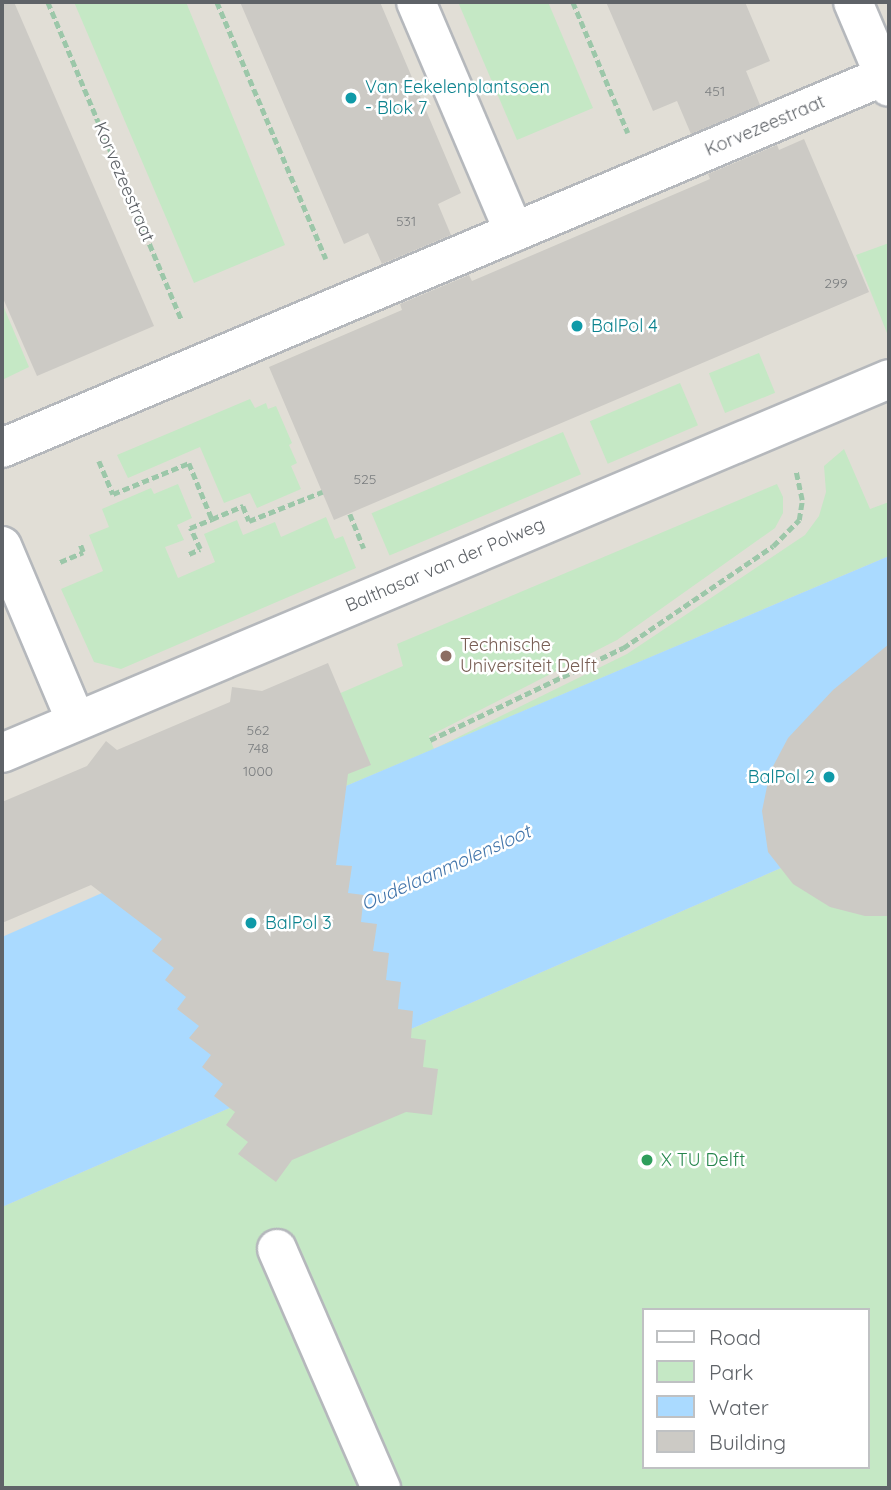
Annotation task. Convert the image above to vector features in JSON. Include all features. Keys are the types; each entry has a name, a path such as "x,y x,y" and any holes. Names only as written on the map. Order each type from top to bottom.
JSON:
{"street":[{"path":"416,2 514,232"},
{"path":"852,2 887,81"},
{"name":"Korvezeestraat","path":"2,448 200,363 275,335 344,303 646,176 887,81"},
{"name":"Balthasar van der Polweg","path":"2,753 889,379"},
{"path":"2,547 76,721"},
{"path":"278,1249 381,1488"}],"path":[{"name":"Korvezeestraat","path":"48,2 200,363"},
{"path":"217,2 344,303"},
{"path":"573,2 646,176"},
{"path":"80,415 113,494 189,463 212,519"},
{"path":"430,740 623,648 772,546 799,520 803,500 780,423"},
{"path":"189,554 200,549 190,527 243,506 249,521 322,492"}],"shaded area":[{"name":"Technische Universiteit Delft","path":"2,2 889,2 889,1488 2,1488"}],"green space":[{"path":"74,2 186,2 285,245 194,283"},
{"path":"458,2 548,2 593,108 517,140"},
{"path":"889,243 889,338 856,255"},
{"path":"2,303 29,367 2,380"},
{"path":"759,353 775,393 725,413 709,373"},
{"path":"680,383 698,425 608,464 590,421"},
{"path":"250,399 255,408 266,403 268,409 276,406 292,443 289,445 297,463 291,466 301,489 257,508 250,493 224,503 200,447 128,478 117,455"},
{"path":"563,432 581,474 390,556 372,513"},
{"path":"844,449 870,509 889,502 889,556 434,749 627,654 805,535 819,516 826,492 824,466"},
{"path":"178,484 192,518 177,525 184,540 165,547 178,578 215,562 204,534 237,520 243,535 275,522 281,537 326,517 335,539 343,536 356,568 121,669 94,662 61,589 103,571 89,535 109,527 102,509 151,488 154,494"},
{"path":"777,484 783,497 783,513 775,528 617,640 429,736 434,749 334,791 299,711 403,666 397,644"},
{"name":"X TU Delft","path":"889,821 889,1488 2,1488 2,1207"}],"water":[{"name":"Oudelaanmolensloot","path":"889,556 889,821 2,1207 2,937 334,791"}],"building":[{"path":"2,2 14,2 154,326 37,376 2,296"},
{"name":"Van Eekelenplantsoen - Blok 7","path":"240,2 380,2 461,193 438,204 451,235 382,264 368,233 344,244"},
{"path":"606,2 745,2 770,61 746,71 760,105 691,134 677,101 653,111"},
{"name":"BalPol 4","path":"804,139 869,292 334,520 269,367 402,310 400,304 469,275 472,281 710,179 708,174 777,145 779,150"},
{"name":"BalPol 2","path":"889,644 889,916 865,916 830,907 793,884 768,852 762,811 770,772 788,738 833,690"},
{"name":"BalPol 3","path":"328,663 371,765 348,774 336,865 352,866 348,893 364,895 361,922 377,924 373,951 389,953 386,980 401,982 398,1009 413,1011 411,1038 426,1040 423,1067 438,1069 432,1115 406,1112 292,1160 276,1182 238,1154 248,1142 226,1125 235,1112 214,1096 223,1084 202,1067 211,1055 189,1038 199,1026 177,1009 186,997 165,980 174,968 152,951 162,939 91,885 2,923 2,802 87,766 106,741 117,750 230,702 232,687 262,691"}],"place":[{"name":"Van Eekelenplantsoen - Blok 7","path":"351,98"},
{"name":"BalPol 4","path":"577,326"},
{"name":"Technische Universiteit Delft","path":"446,656"},
{"name":"BalPol 2","path":"829,777"},
{"name":"BalPol 3","path":"251,923"},
{"name":"X TU Delft","path":"647,1160"}]}
